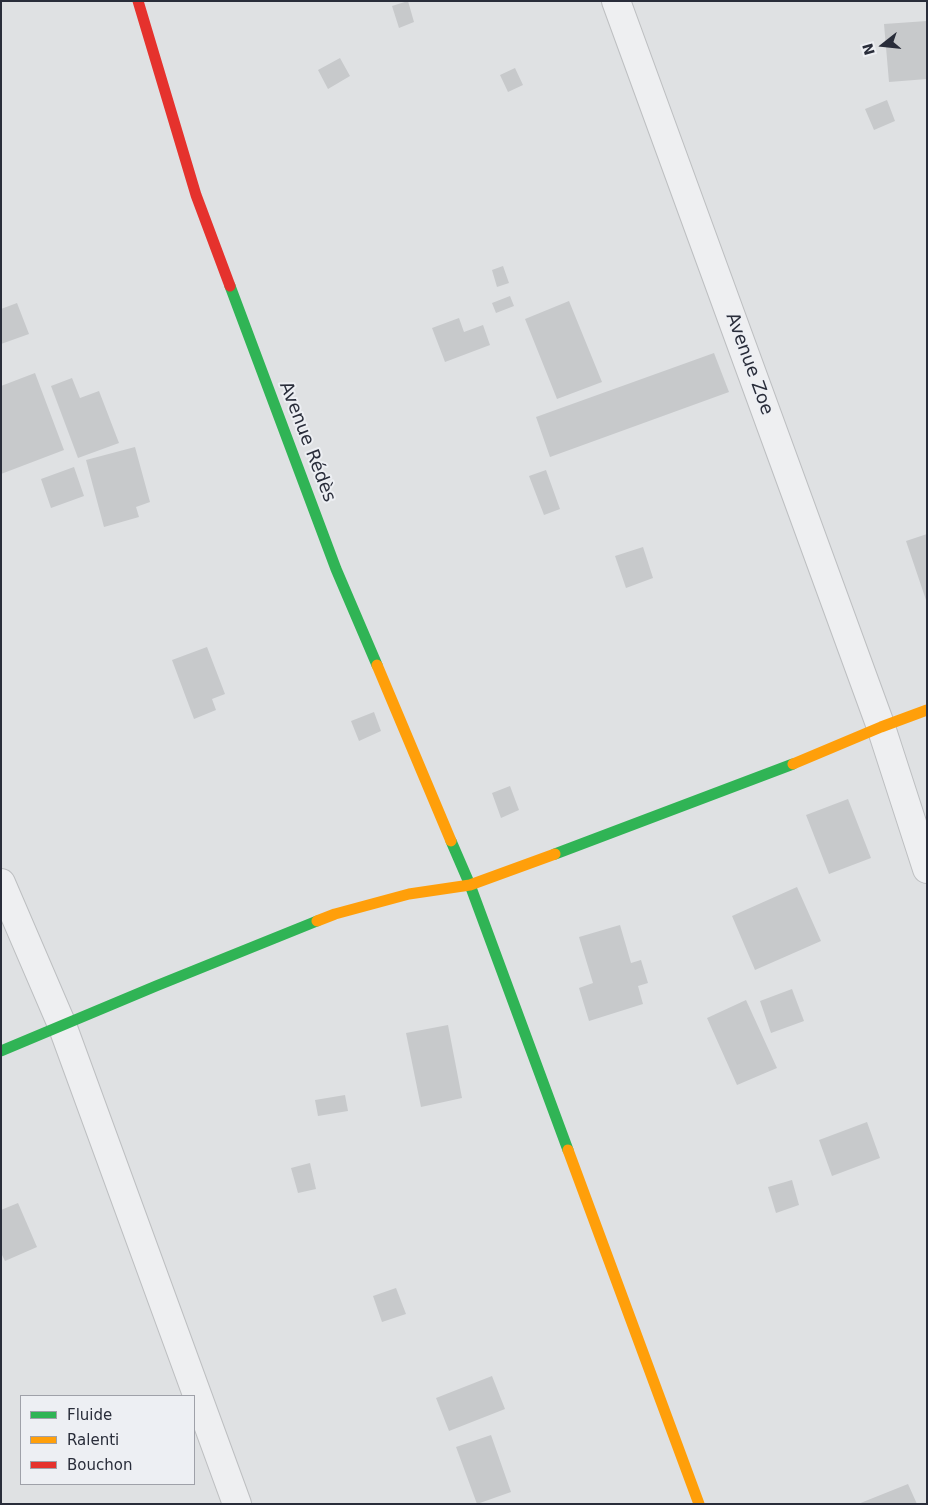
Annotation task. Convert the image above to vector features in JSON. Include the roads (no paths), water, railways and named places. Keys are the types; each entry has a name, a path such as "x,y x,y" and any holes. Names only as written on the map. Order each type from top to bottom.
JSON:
{"street":[{"name":"Avenue Rédès","path":"138,1 196,196 336,569 470,885 699,1504"},
{"name":"Avenue Zoe","path":"616,1 881,726 927,869"},
{"path":"1,1051 335,914 409,894 470,885 619,831 760,777 881,726 927,710"},
{"path":"1,883 62,1025 237,1504"}]}
